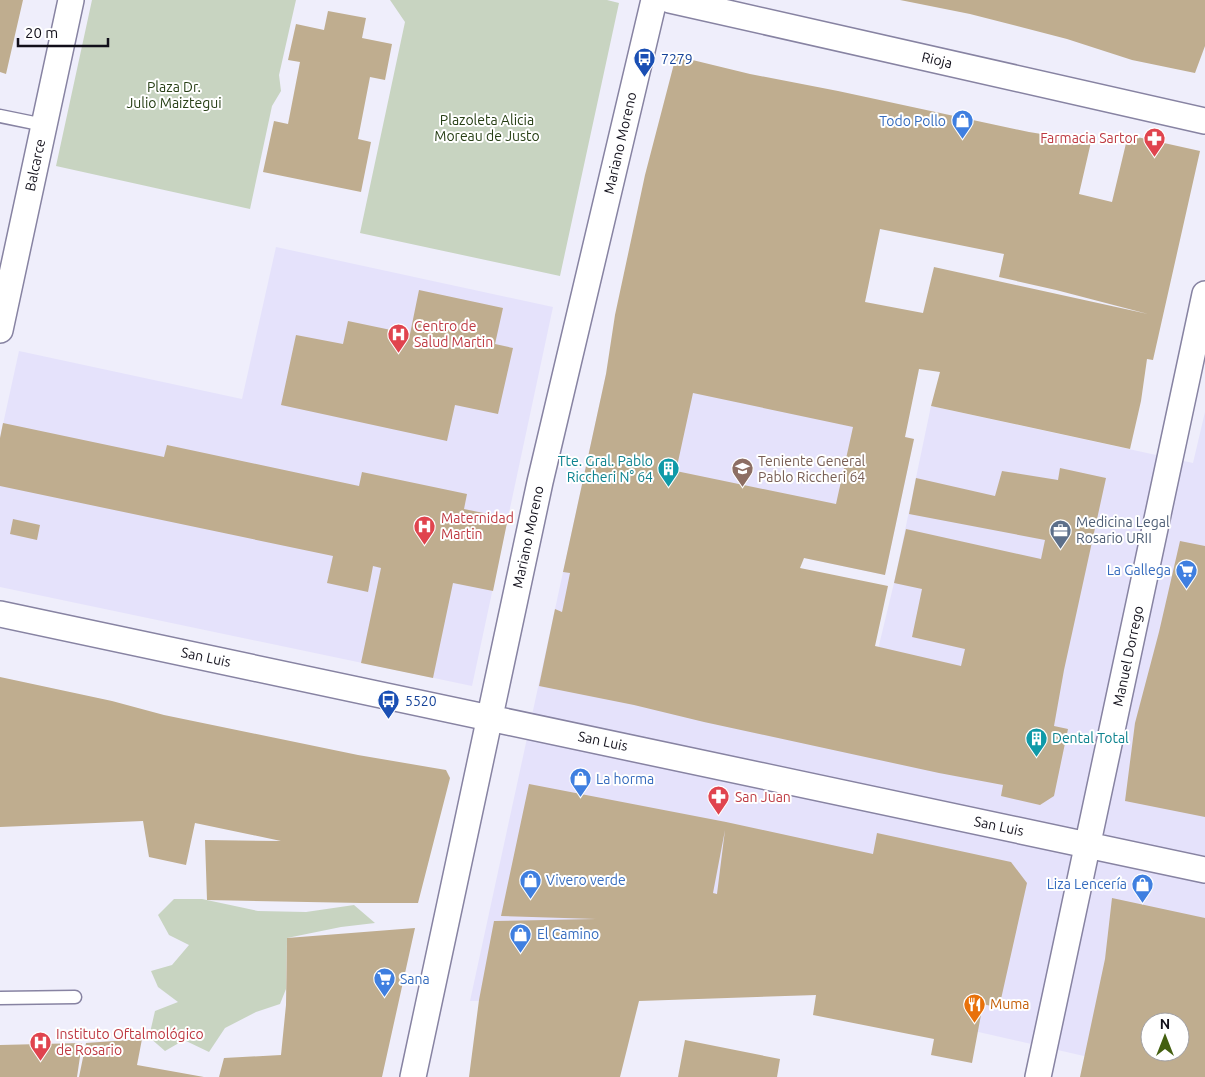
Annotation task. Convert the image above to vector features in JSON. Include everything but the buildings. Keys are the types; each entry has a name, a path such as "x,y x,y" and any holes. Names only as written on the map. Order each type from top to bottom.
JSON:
{"street":[{"name":"Balcarce","path":"0,330 70,0"},
{"name":"Mariano Moreno","path":"413,1077 540,482 654,0"},
{"name":"Rioja","path":"670,0 1205,121"},
{"name":"Manuel Dorrego","path":"1038,1077 1205,294"},
{"name":"San Luis","path":"0,614 1205,870"}],"lane":[{"path":"0,116 44,125"},
{"path":"0,998 75,997"}],"shaded area":[{"path":"276,247 553,307 472,686 0,587 0,438 19,351 242,399"},
{"path":"606,374 914,439 885,575 593,513 853,753 894,583 931,406 1193,463 1205,412 1205,1077 1176,1077 816,995 470,1001"}],"green space":[{"name":"Plaza Dr. Julio Maiztegui","path":"92,0 296,0 279,75 281,91 272,106 250,209 56,166"},
{"name":"Plazoleta Alicia Moreau de Justo","path":"390,0 607,0 619,3 560,276 360,233 405,22"},
{"path":"174,899 202,899 258,911 306,912 354,905 375,923 341,927 287,938 286,989 280,1004 256,1012 225,1028 209,1052 184,1040 165,1051 149,1037 155,1011 178,1002 158,987 151,971 172,965 189,945 169,935 158,915"}],"place":[{"name":"7279","path":"645,78"},
{"name":"Todo Pollo","path":"962,140"},
{"name":"Farmacia Sartor","path":"1154,157"},
{"name":"Centro de Salud Martin","path":"398,353"},
{"name":"Tte. Gral. Pablo Riccheri N° 64","path":"669,488"},
{"name":"Teniente General Pablo Riccheri 64","path":"742,488"},
{"name":"Maternidad Martin","path":"425,545"},
{"name":"Medicina Legal Rosario URII","path":"1060,549"},
{"name":"La Gallega","path":"1187,589"},
{"name":"5520","path":"389,720"},
{"name":"Dental Total","path":"1036,757"},
{"name":"La horma","path":"580,798"},
{"name":"San Juan","path":"719,816"},
{"name":"Vivero verde","path":"530,899"},
{"name":"Liza Lencería","path":"1143,903"},
{"name":"El Camino","path":"521,953"},
{"name":"Sana","path":"384,998"},
{"name":"Muma","path":"974,1023"},
{"name":"Instituto Oftalmológico de Rosario","path":"40,1061"}]}
